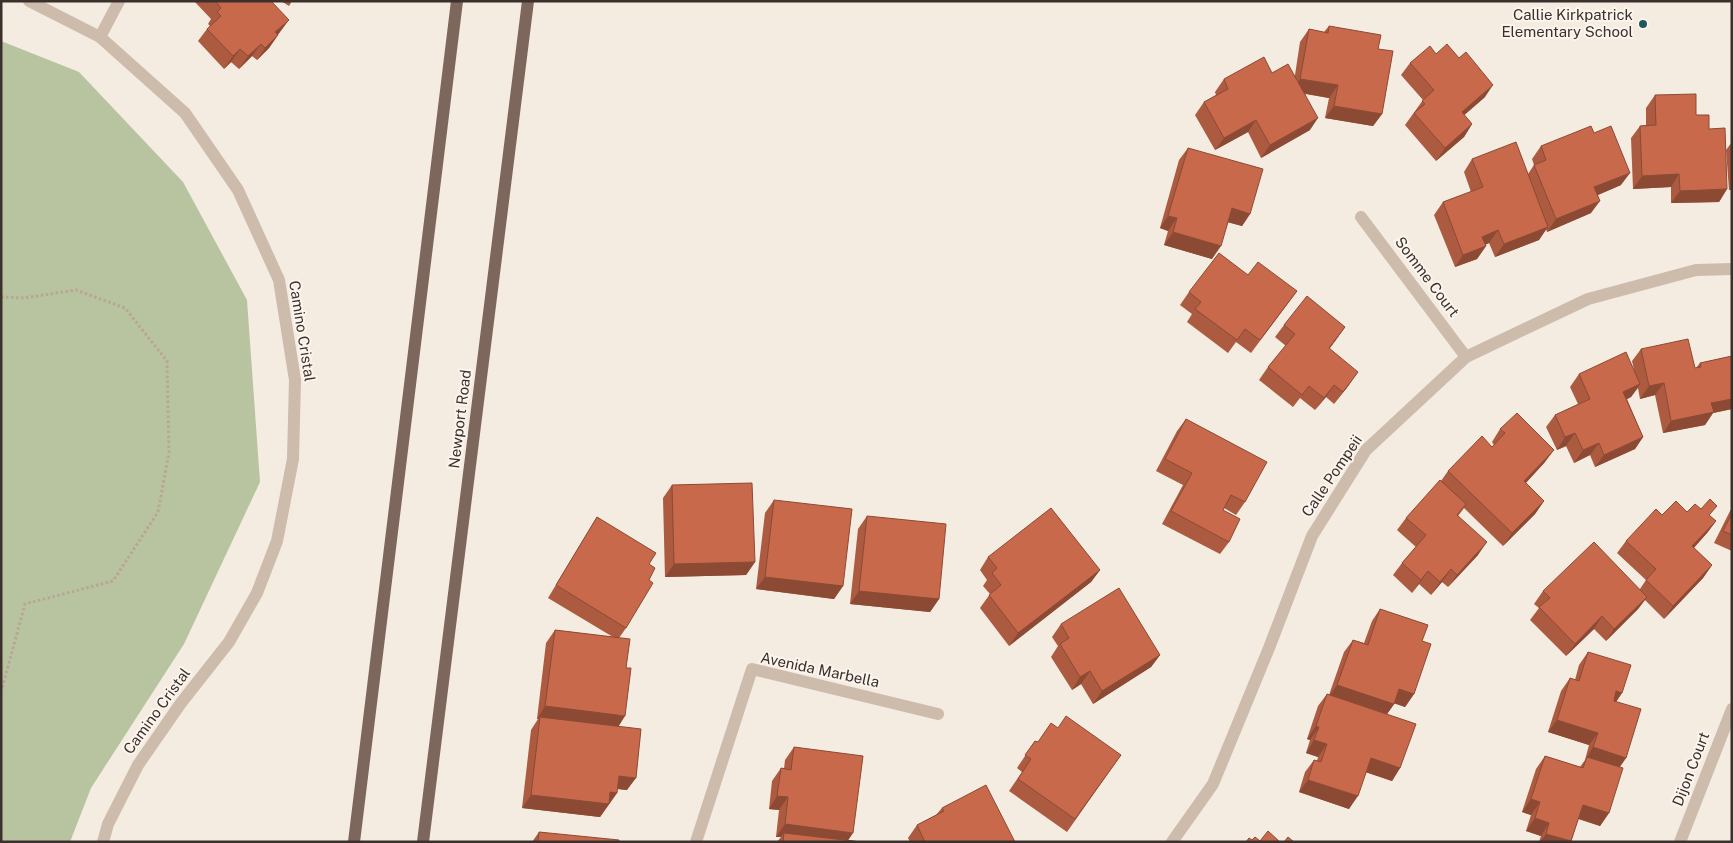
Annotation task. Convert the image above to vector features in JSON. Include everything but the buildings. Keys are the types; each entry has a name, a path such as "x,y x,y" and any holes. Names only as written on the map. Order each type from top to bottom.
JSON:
{"main road":[{"path":"354,842 457,1"},
{"name":"Newport Road","path":"423,842 528,1"}],"street":[{"name":"Camino Cristal","path":"29,1 100,37 185,113 238,190 279,280 295,380 293,459 277,541 257,593 230,642 181,703 138,765 108,824 103,842"},
{"path":"100,37 119,1"},
{"name":"Somme Court","path":"1361,217 1466,357"},
{"name":"Calle Pompeii","path":"1172,842 1213,784 1269,648 1312,536 1366,450 1466,357 1588,299 1696,270 1732,269"},
{"name":"Avenida Marbella","path":"696,842 752,669 938,714"},
{"name":"Dijon Court","path":"1680,842 1732,709"}],"path":[{"path":"1,297 24,298 76,290 125,308 167,361 169,453 158,512 113,581 25,604 1,692"}],"green space":[{"path":"1,41 79,72 183,182 247,300 260,482 184,644 91,788 70,842 1,842"}],"place":[{"name":"Callie Kirkpatrick Elementary School","path":"1643,24"}]}
